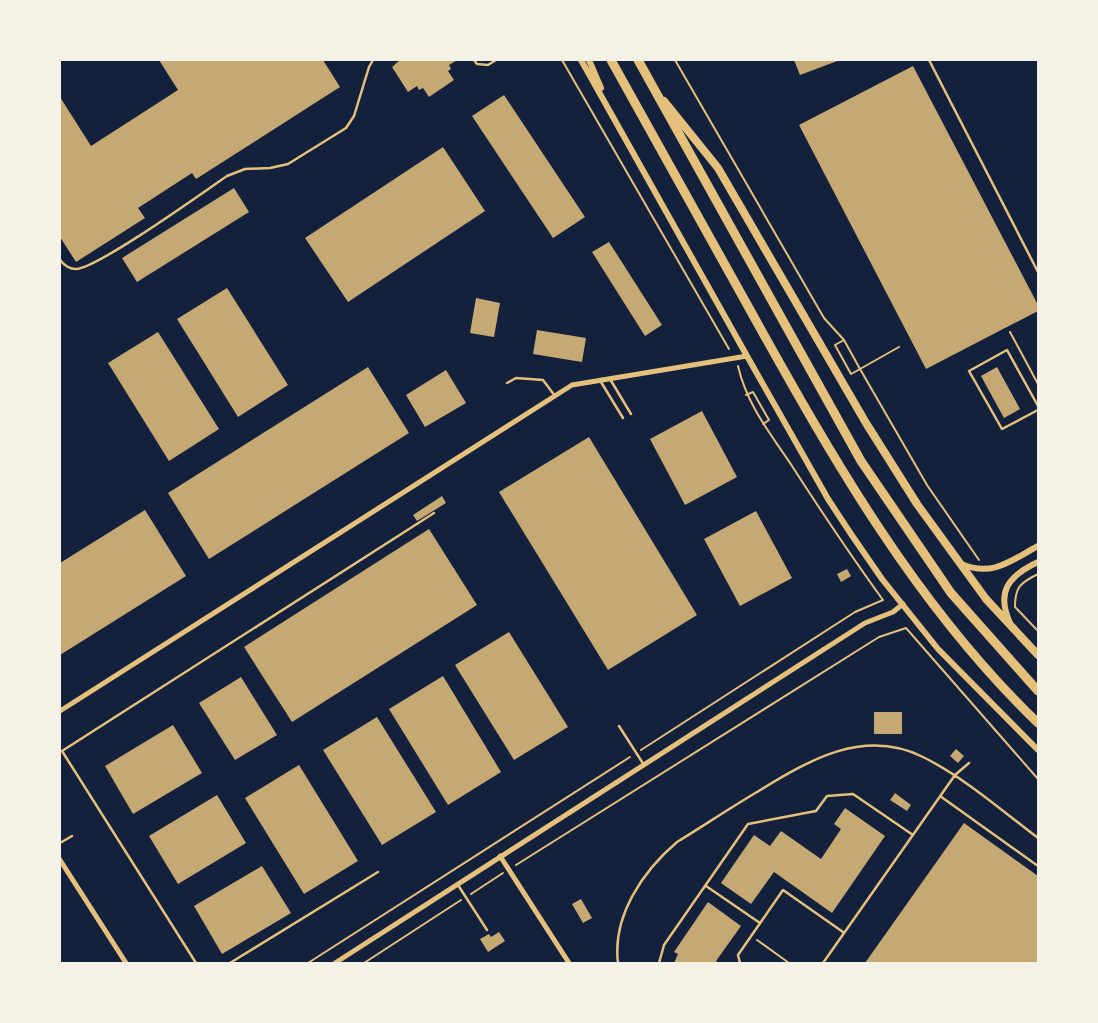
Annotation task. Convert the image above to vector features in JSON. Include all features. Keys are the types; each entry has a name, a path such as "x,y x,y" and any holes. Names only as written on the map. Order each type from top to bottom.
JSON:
{"highway":[{"path":"612,60 790,382 858,495 915,580 967,647 1038,723"},
{"path":"638,60 861,461 951,593 1038,691"}],"main road":[{"path":"655,90 718,168 866,423 917,504 959,563 1013,629 1038,655"}],"street":[{"path":"581,60 828,500 882,579 938,648 1038,750"},
{"path":"589,60 614,116"},
{"path":"60,711 572,385 747,356"},
{"path":"959,563 975,570 985,571 1038,546"},
{"path":"1013,629 1003,609 1007,585 1014,576 1038,562"},
{"path":"335,963 865,624 893,612 903,604"},
{"path":"500,856 569,963"},
{"path":"60,860 126,963"}],"lane":[{"path":"60,260 64,265 74,269 82,268 121,246 227,176 244,169 270,168 288,164 346,128 354,116 373,60"},
{"path":"474,60 477,64 488,66 496,60"},
{"path":"929,60 1038,272"},
{"path":"1007,350 1038,408 1002,429 969,371 1007,350"},
{"path":"507,383 516,378 543,380 555,396"},
{"path":"610,378 631,414"},
{"path":"600,380 623,418"},
{"path":"62,751 434,513"},
{"path":"619,726 644,765"},
{"path":"618,963 621,927 626,908 652,866 677,842 793,770 820,756 860,745 906,750 955,775 1038,838"},
{"path":"60,748 196,963"},
{"path":"823,963 955,775 969,763"},
{"path":"659,963 664,945 748,824 816,812 827,796 853,794 914,835"},
{"path":"940,796 1038,866"},
{"path":"60,843 72,836"},
{"path":"230,963 378,872"},
{"path":"458,884 487,930"},
{"path":"705,886 760,923"},
{"path":"740,963 738,955 783,890 843,932"}],"path":[{"path":"562,60 729,349"},
{"path":"675,60 824,318 844,340 927,485 978,560"},
{"path":"1010,332 1038,384"},
{"path":"844,340 835,345 851,374 899,347"},
{"path":"308,963 856,612 883,600 836,535 763,424 746,395 738,366"},
{"path":"746,395 752,392 769,420 763,424"},
{"path":"1038,574 1020,585 1015,594 1015,608 1038,631"},
{"path":"518,863 879,637 906,628 1038,779"},
{"path":"364,963 502,874"},
{"path":"751,936 789,963"}],"building":[{"path":"159,60 323,60 340,87 196,179 192,173 138,208 145,218 76,262 60,237 60,97 91,146 178,90"},
{"path":"400,60 457,60 449,65 451,69 448,71 454,80 429,97 423,88 419,90 417,86 408,92 392,67"},
{"path":"794,60 840,60 800,75"},
{"path":"913,66 1038,305 1038,311 926,369 799,125"},
{"path":"504,95 585,217 553,238 472,116"},
{"path":"443,147 485,211 348,302 305,238"},
{"path":"234,188 249,212 137,282 122,258"},
{"path":"609,242 662,325 645,336 592,252"},
{"path":"227,288 288,385 238,417 177,319"},
{"path":"476,298 500,303 494,337 470,333"},
{"path":"537,330 586,338 582,362 533,354"},
{"path":"158,332 219,429 169,461 108,363"},
{"path":"368,367 409,433 209,559 168,493"},
{"path":"997,367 1020,409 1004,418 981,376"},
{"path":"446,370 466,403 425,427 406,395"},
{"path":"702,411 737,477 685,505 650,439"},
{"path":"589,437 697,615 608,670 499,492"},
{"path":"442,496 446,503 417,521 413,515"},
{"path":"145,510 186,576 60,655 60,563"},
{"path":"756,511 792,578 740,606 704,539"},
{"path":"429,529 477,605 292,722 244,647"},
{"path":"847,569 851,576 841,582 837,574"},
{"path":"509,632 568,727 514,760 455,665"},
{"path":"443,676 501,772 448,805 389,709"},
{"path":"241,677 277,735 235,760 199,703"},
{"path":"874,712 902,712 902,734 874,734"},
{"path":"377,717 436,812 382,845 323,750"},
{"path":"173,725 202,773 133,814 105,766"},
{"path":"956,749 964,756 958,763 950,756"},
{"path":"299,765 358,861 304,894 245,798"},
{"path":"895,793 911,805 907,811 890,800"},
{"path":"217,795 246,843 178,884 149,836"},
{"path":"845,808 885,836 832,913 774,872 751,904 721,883 754,835 770,846 781,831 821,859 841,829 834,824"},
{"path":"964,823 1038,876 1038,963 865,963"},
{"path":"262,866 291,913 222,954 194,906"},
{"path":"581,899 592,918 583,923 572,904"},
{"path":"708,902 741,926 716,961 718,963 674,963 678,954 674,952"},
{"path":"499,932 505,941 488,952 480,939 489,934 491,937"}]}
